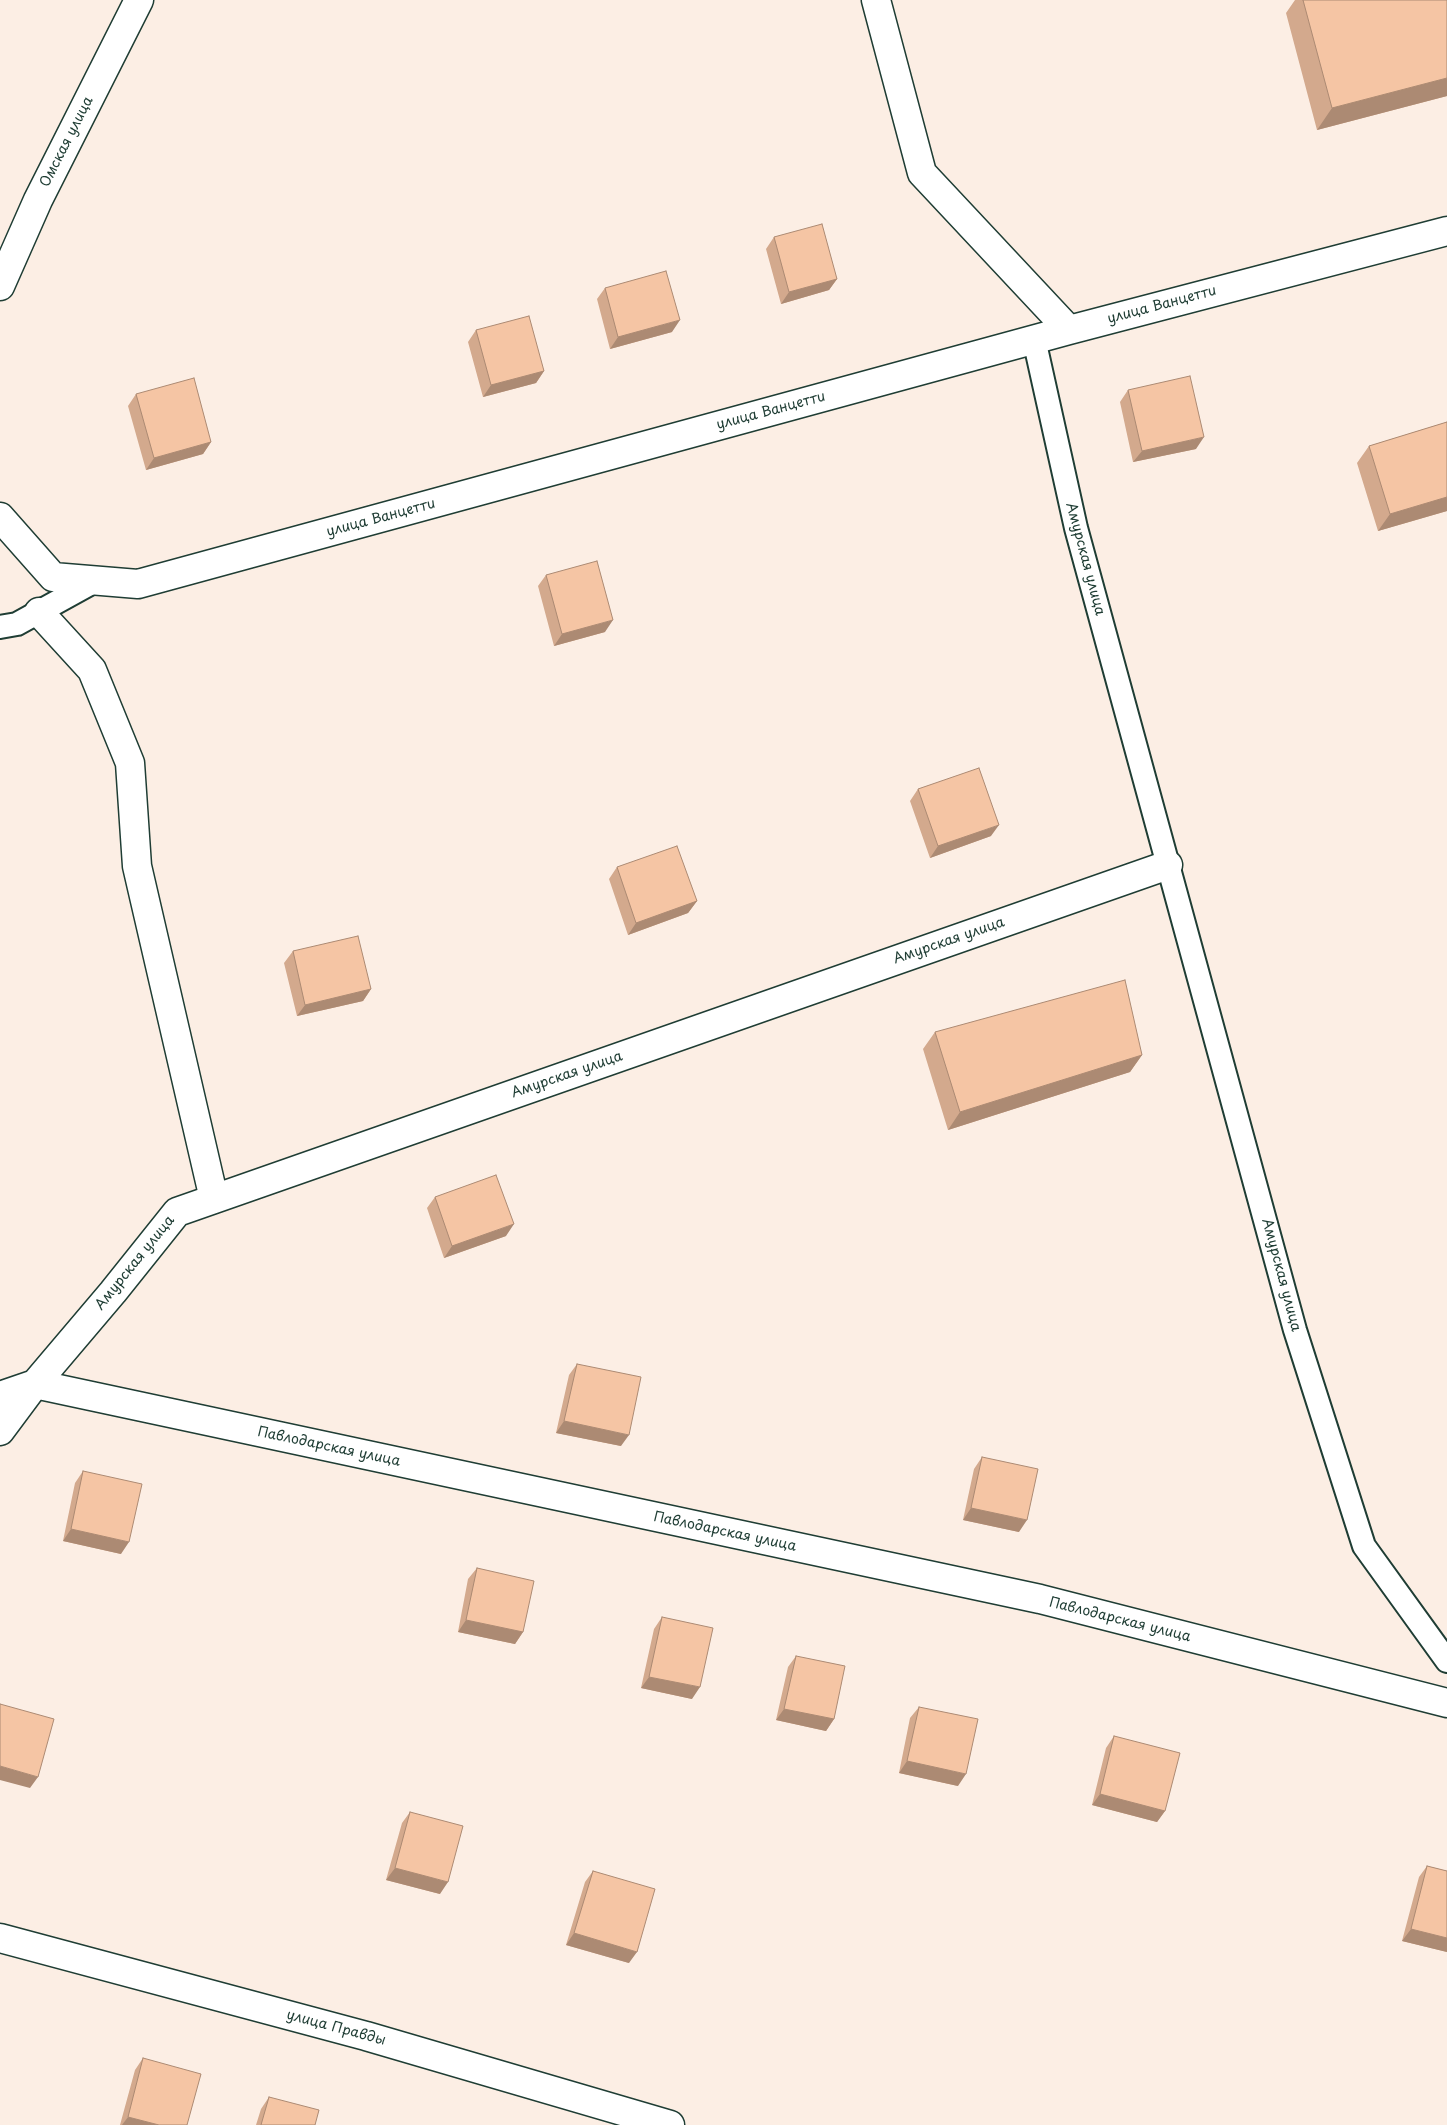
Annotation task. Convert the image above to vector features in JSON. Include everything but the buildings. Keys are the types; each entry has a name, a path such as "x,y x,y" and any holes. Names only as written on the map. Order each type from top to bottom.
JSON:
{"street":[{"name":"Омская улица","path":"0,286 38,200 139,0"},
{"path":"876,0 922,173 1069,330"},
{"name":"улица Ванцетти","path":"95,581 138,584 1034,339 1447,231"},
{"path":"0,517 53,577 95,581"},
{"path":"39,612 92,670 130,763 137,866 214,1198"},
{"name":"Амурская улица","path":"0,1431 36,1384 177,1212 1168,865"},
{"path":"0,1396 36,1384"},
{"name":"Павлодарская улица","path":"36,1384 1040,1599 1447,1704"},
{"name":"улица Правды","path":"0,1938 366,2036 670,2125"}],"lane":[{"name":"Амурская улица","path":"1034,339 1076,528 1296,1330 1364,1546 1447,1661"},
{"path":"0,627 17,624 95,581"}]}
